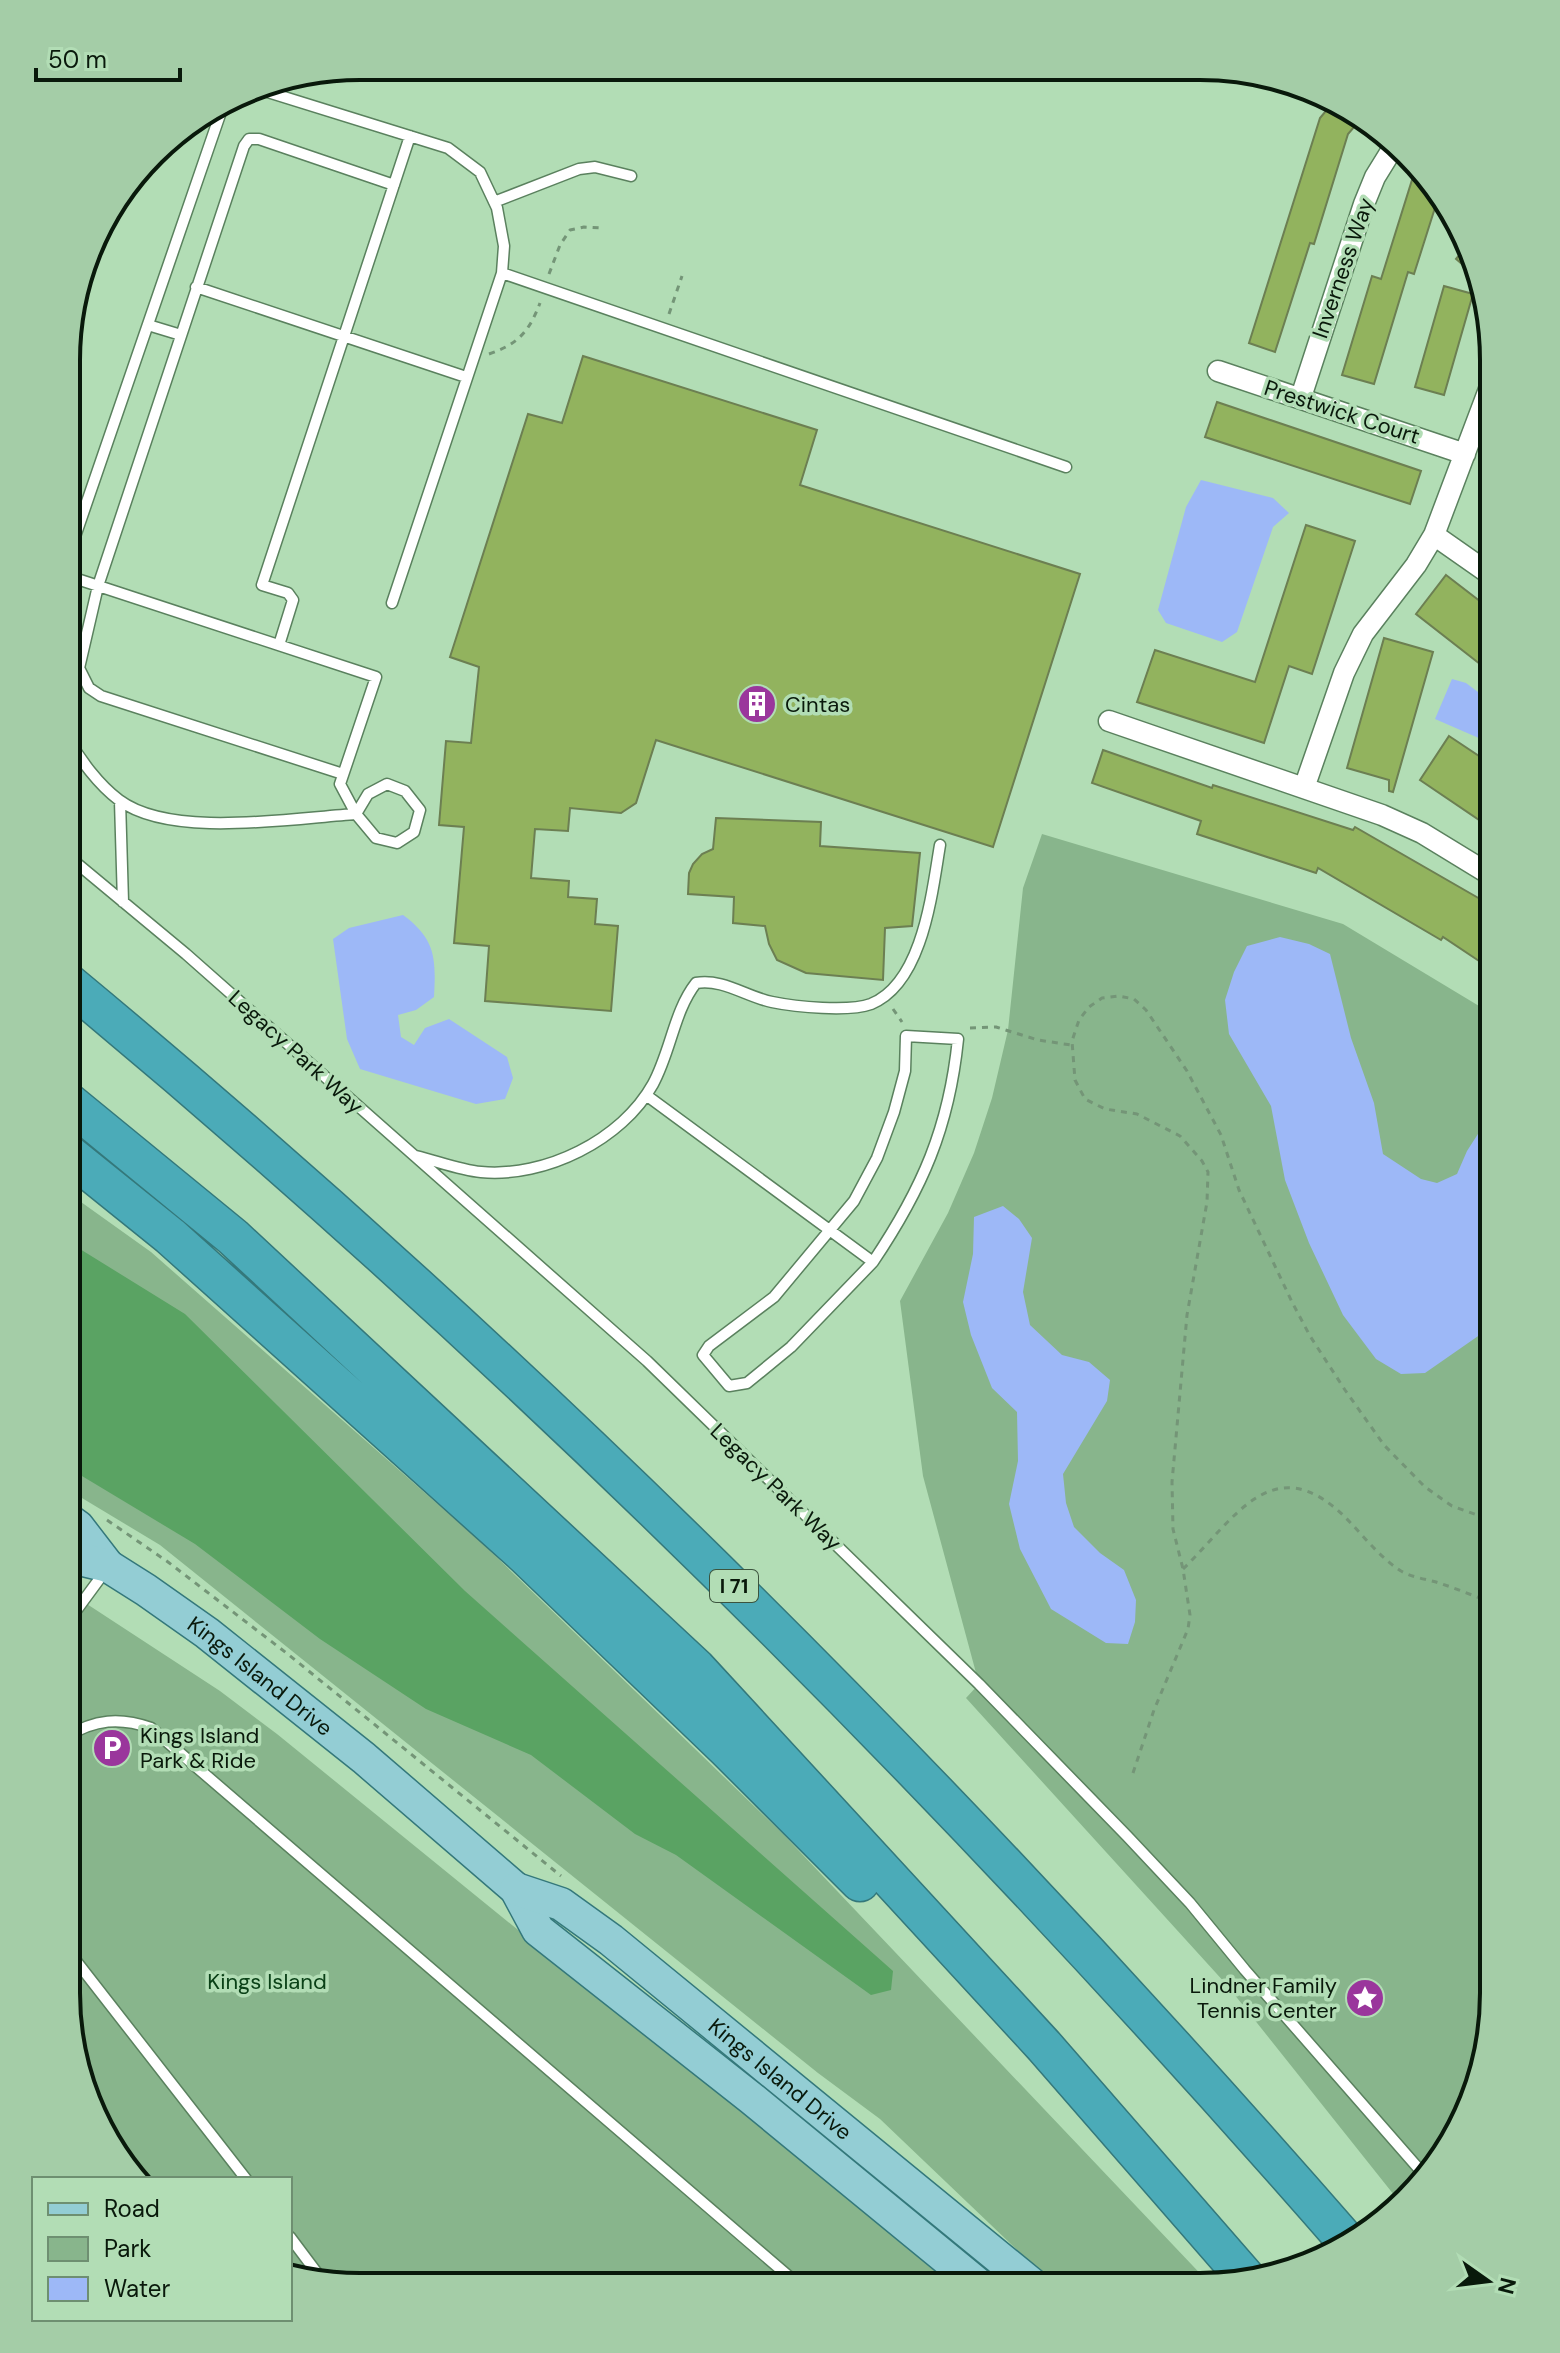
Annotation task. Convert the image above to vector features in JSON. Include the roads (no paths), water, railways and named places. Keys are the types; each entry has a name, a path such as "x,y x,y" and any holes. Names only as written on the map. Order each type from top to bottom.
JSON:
{"highway":[{"name":"I 71","path":"80,993 308,1187 467,1331 677,1530 841,1693 1048,1908 1341,2235"},
{"path":"80,1112 233,1237 696,1668 1044,2046 1240,2271"},
{"path":"80,1163 170,1236 525,1555 726,1748 919,1941 984,1981"},
{"path":"80,1186 110,1207 170,1236"}],"main road":[{"name":"Kings Island Drive","path":"80,1530 108,1566 207,1633 364,1758 516,1889 538,1930 751,2098 964,2273"},
{"name":"Kings Island Drive","path":"80,1559 108,1566"},
{"name":"Kings Island Drive","path":"516,1889 561,1904 611,1940 1018,2273"}],"street":[{"name":"Inverness Way","path":"1301,397 1364,204 1389,154"},
{"name":"Prestwick Court","path":"1218,371 1465,454"},
{"path":"1304,788 1344,673 1363,634 1416,565 1434,535 1480,414"},
{"path":"1434,535 1480,567"},
{"path":"1109,721 1382,815 1422,833 1480,868"}],"lane":[{"path":"274,94 448,148 480,172 494,202 504,246 502,273 392,603"},
{"path":"80,522 219,119"},
{"path":"279,645 293,600 288,593 262,585 410,136"},
{"path":"80,664 98,586 244,146 249,139 259,139 394,185"},
{"path":"494,202 579,169 595,167 631,176"},
{"path":"502,273 1066,467"},
{"path":"196,287 466,377"},
{"path":"148,325 181,335"},
{"path":"80,580 376,677 340,784 356,814 376,838 397,843 414,832 420,810 405,791 387,784 368,794 356,814"},
{"path":"80,670 89,688 101,696 343,774"},
{"path":"80,757 120,801 147,813 197,824 356,814"},
{"path":"120,801 123,902"},
{"path":"414,1156 481,1172 512,1172 544,1165 609,1134 646,1095 669,1050 684,998 696,983 707,981 771,1002 796,1005 858,1007 879,1000 898,982 915,955 928,918 940,845"},
{"name":"Legacy Park Way","path":"80,866 186,954 647,1361 979,1684 1190,1903 1418,2168"},
{"path":"906,1036 958,1039 954,1079 942,1127 923,1178 903,1217 873,1262 791,1347 747,1383 729,1386 703,1355 709,1346 774,1297 854,1201 877,1158 894,1112 905,1071 906,1036"},
{"path":"646,1095 873,1262"},
{"path":"80,1605 108,1566"},
{"path":"80,1729 107,1720 130,1721 151,1728 785,2273"},
{"path":"80,1966 244,2177"},
{"path":"292,2240 314,2269"}],"water":[{"path":"1201,480 1273,498 1289,513 1273,527 1237,632 1222,642 1166,623 1158,610 1186,507"},
{"path":"1452,679 1466,683 1480,693 1480,738 1435,719"},
{"path":"403,915 428,941 434,961 435,984 434,997 416,1010 398,1015 401,1037 414,1045 425,1028 449,1019 507,1057 513,1078 505,1099 476,1104 360,1069 347,1039 333,939 349,928"},
{"path":"1280,937 1309,944 1330,954 1351,1038 1374,1103 1383,1154 1421,1179 1437,1183 1457,1174 1480,1132 1479,1335 1425,1373 1401,1374 1376,1359 1343,1315 1309,1243 1285,1180 1271,1106 1229,1034 1225,1000 1247,946"},
{"path":"1003,1206 1019,1219 1032,1238 1023,1292 1030,1325 1062,1355 1089,1362 1110,1380 1107,1401 1063,1474 1066,1503 1074,1527 1100,1553 1124,1570 1136,1600 1135,1622 1128,1644 1106,1643 1051,1609 1020,1549 1009,1504 1018,1461 1017,1412 992,1388 971,1335 963,1302 973,1254 974,1217"}],"place":[{"name":"Cintas","path":"757,704"},
{"name":"Kings Island Park & Ride","path":"112,1748"},
{"name":"Lindner Family Tennis Center","path":"1365,1998"}],"park label":[{"name":"Kings Island","path":"267,1981"}]}
